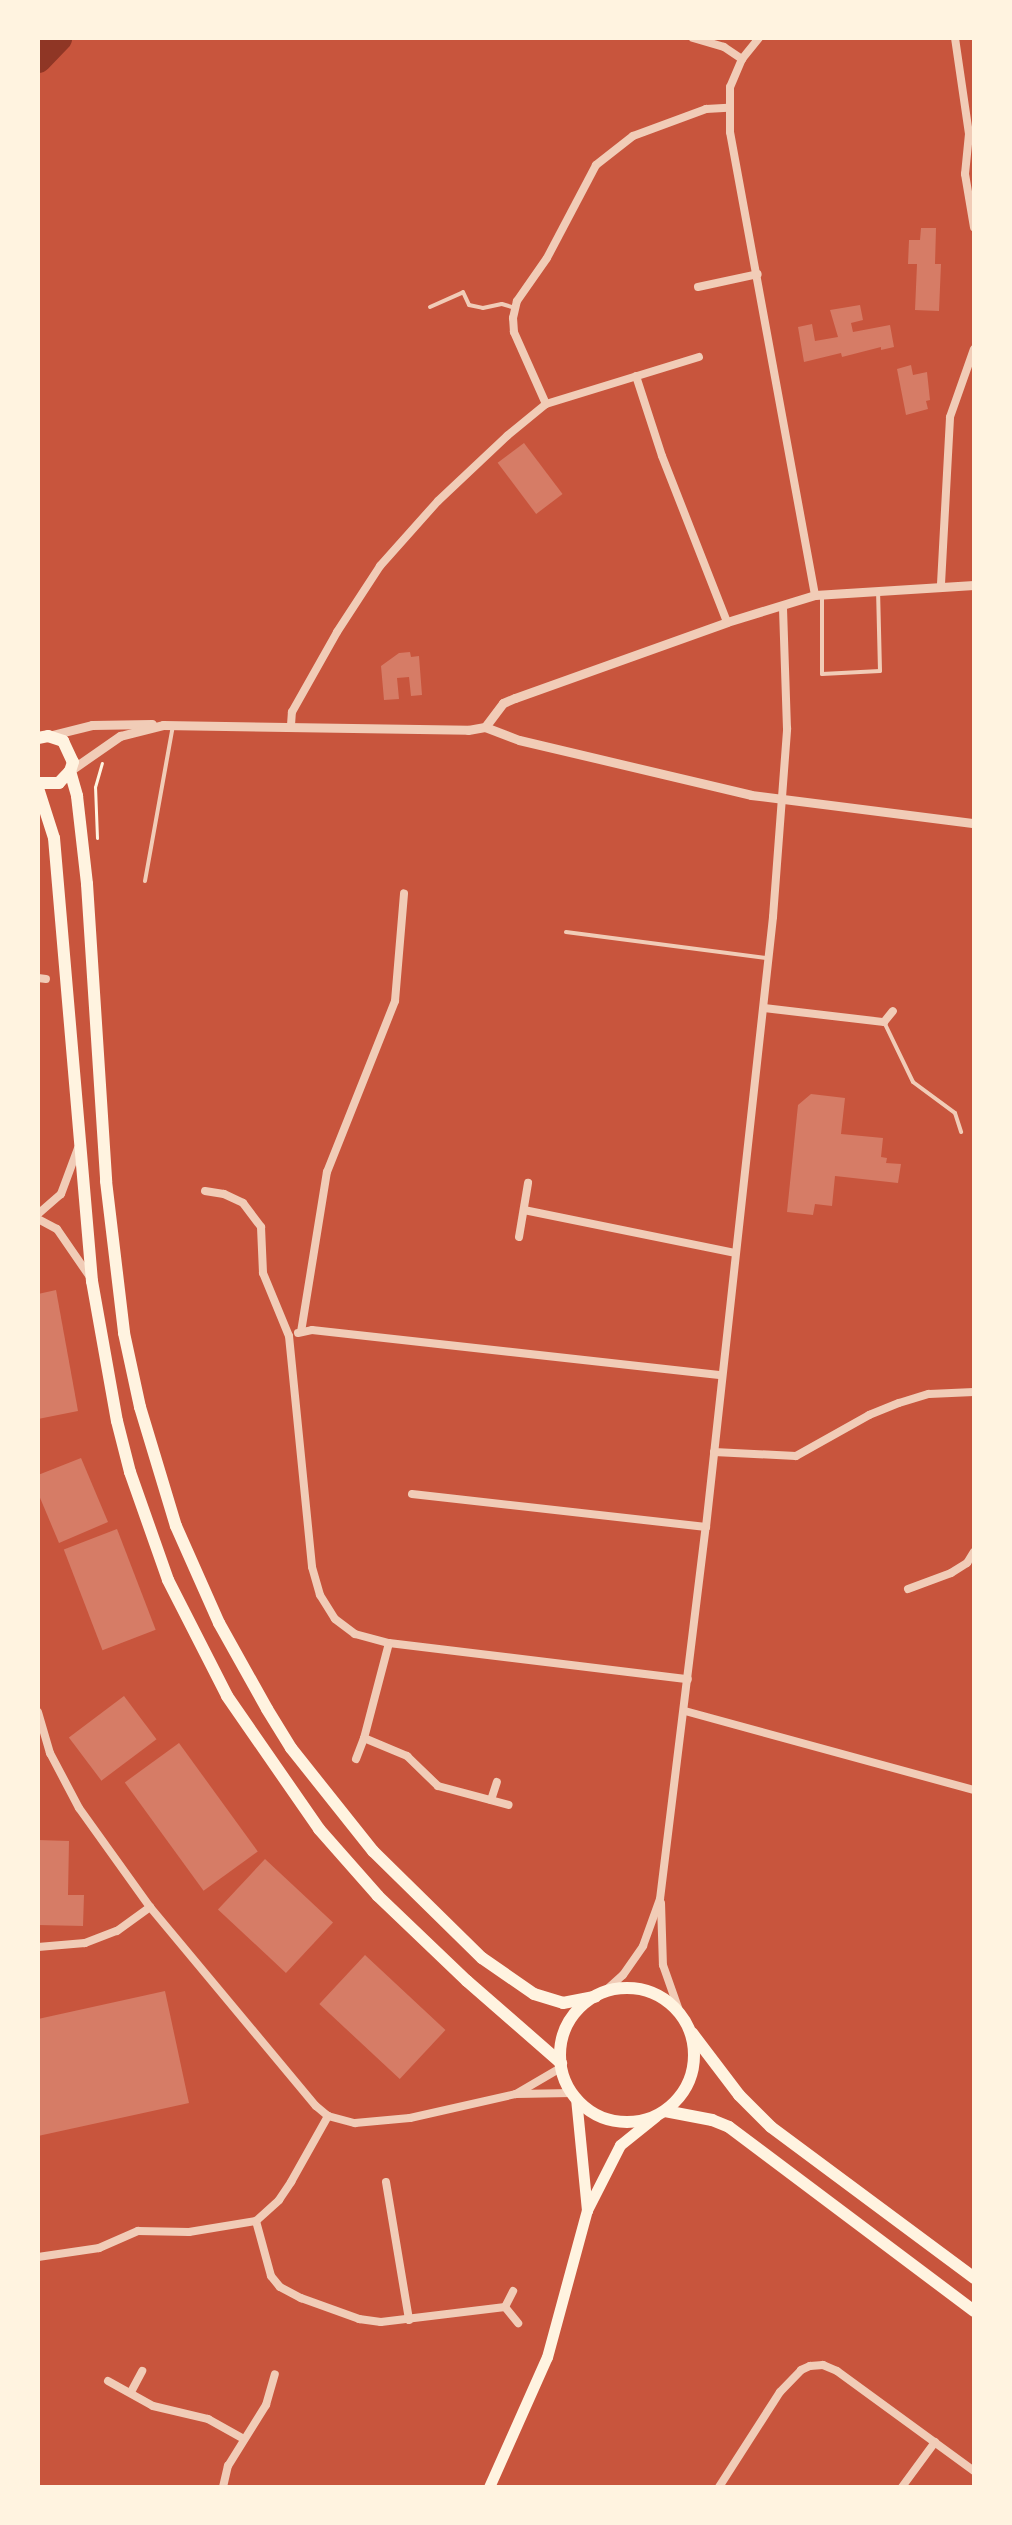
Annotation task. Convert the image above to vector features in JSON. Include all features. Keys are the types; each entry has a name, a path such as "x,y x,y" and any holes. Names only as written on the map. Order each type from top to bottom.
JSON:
{"main road":[{"path":"42,736 68,747 79,809 87,884 106,1181 124,1333 140,1407 176,1526 219,1623 267,1709 291,1748 373,1851 482,1958 534,1994 563,2003 625,1988 644,1990 664,1999 681,2016 739,2095 771,2127 974,2278"},
{"path":"71,770 59,783 38,786 54,838 78,1147 92,1281 117,1421 134,1486 168,1580 227,1696 284,1783 378,1896 561,2065 574,2096 587,2210"},
{"path":"561,2065 565,2032 579,2009 600,1994"},
{"path":"489,2487 547,2357 587,2210 620,2145 683,2093 693,2070 694,2048 690,2030"},
{"path":"574,2096 591,2111 611,2120 634,2122 661,2113 715,2120 729,2127 974,2311"}],"street":[{"path":"693,38 724,47 742,59"},
{"path":"759,38 742,59 730,87 728,108 818,595"},
{"path":"955,38 972,134 965,174 974,227"},
{"path":"546,404 514,332 515,308 605,154 633,136 706,109 728,108"},
{"path":"698,287 758,274"},
{"path":"941,584 950,417 974,349"},
{"path":"291,725 292,712 337,632 380,566 438,501 546,404 699,357"},
{"path":"636,376 662,456 727,622"},
{"path":"485,727 503,703 727,622 818,595 941,584 974,585"},
{"path":"681,2016 663,1965 660,1899 685,1711 769,959 783,799 788,671 783,606"},
{"path":"42,736 111,723 468,730 485,727 519,740 783,799 974,823"},
{"path":"71,770 120,736 168,725"},
{"path":"301,1332 327,1172 395,1001 404,893"},
{"path":"764,1008 884,1022 893,1011"},
{"path":"78,1147 61,1194 38,1217 57,1229 92,1281"},
{"path":"519,1237 528,1183"},
{"path":"205,1191 224,1194 243,1203 261,1227 263,1273 289,1336 315,1582 335,1619 355,1634 389,1643 688,1679"},
{"path":"524,1210 735,1253"},
{"path":"289,1336 312,1330 722,1375"},
{"path":"714,1452 796,1456 846,1427 899,1403 929,1394 974,1392"},
{"path":"412,1494 706,1527"},
{"path":"908,1589 951,1573 967,1563 974,1552"},
{"path":"356,1759 389,1643"},
{"path":"685,1711 974,1790"},
{"path":"38,1712 50,1753 72,1797 150,1907 316,2106 328,2116 355,2123 410,2118 516,2094 574,2096"},
{"path":"364,1738 407,1756 438,1786 509,1805"},
{"path":"491,1800 497,1782"},
{"path":"600,1994 623,1975 643,1946 660,1899"},
{"path":"38,1947 85,1943 117,1931 150,1907"},
{"path":"516,2094 561,2065"},
{"path":"38,2257 99,2248 138,2231 189,2232 256,2221 279,2200 328,2116"},
{"path":"386,2182 409,2320"},
{"path":"256,2221 271,2276 280,2287 359,2319 409,2320 505,2307"},
{"path":"505,2307 513,2291"},
{"path":"505,2307 518,2323"},
{"path":"719,2487 780,2392 801,2370 810,2366 837,2371 974,2471"},
{"path":"131,2392 142,2371"},
{"path":"223,2487 228,2466 266,2405 275,2374"},
{"path":"108,2381 153,2406 208,2419 244,2439"},
{"path":"902,2487 935,2442"}],"lane":[{"path":"430,307 463,292 469,305 483,308 502,304 515,308"},
{"path":"818,595 822,674 880,671 878,589"},
{"path":"145,881 168,725"},
{"path":"566,932 769,959"},
{"path":"884,1022 913,1082 955,1113 961,1132"}],"path":[{"path":"97,850 95,787 104,761"}],"building":[{"path":"921,228 936,228 935,264 941,264 939,311 915,310 917,264 908,264 909,240 920,240"},
{"path":"860,305 863,320 851,323 853,332 890,325 894,347 881,350 881,347 842,357 841,353 804,362 798,327 812,324 815,341 838,337 830,310"},
{"path":"911,365 913,375 927,372 930,400 926,401 928,409 906,415 897,369"},
{"path":"524,443 563,494 536,514 498,463"},
{"path":"410,652 411,657 419,656 422,695 411,696 409,677 397,678 399,699 384,700 381,666 399,653"},
{"path":"811,1094 845,1098 841,1134 883,1138 881,1157 887,1158 886,1163 901,1164 898,1183 835,1176 832,1206 815,1204 813,1215 787,1212 798,1105"},
{"path":"56,1290 78,1411 38,1419 38,1294"},
{"path":"81,1458 108,1522 59,1543 38,1493 38,1475"},
{"path":"117,1529 156,1630 102,1650 64,1549"},
{"path":"124,1696 156,1739 101,1781 69,1738"},
{"path":"179,1743 258,1851 204,1891 125,1782"},
{"path":"38,1840 69,1841 68,1895 84,1895 83,1926 38,1925"},
{"path":"265,1859 333,1922 286,1973 218,1909"},
{"path":"365,1955 445,2030 400,2079 319,2004"},
{"path":"165,1991 189,2103 38,2136 38,2019"}],"waterway":[{"path":"38,59 58,38"}]}
